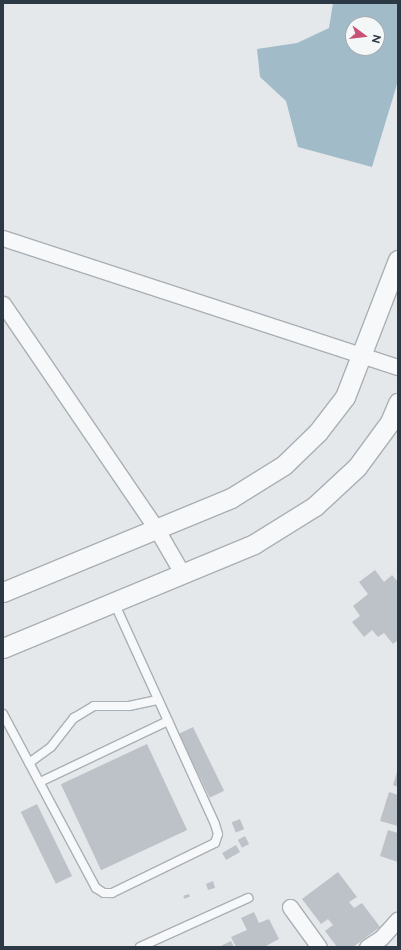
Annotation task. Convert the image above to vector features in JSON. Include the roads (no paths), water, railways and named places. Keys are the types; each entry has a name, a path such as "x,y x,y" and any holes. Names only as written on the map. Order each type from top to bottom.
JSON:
{"street":[{"path":"3,238 398,367"},
{"path":"3,592 231,498 284,465 318,432 345,397 398,260"},
{"path":"3,304 156,528 182,573"},
{"path":"3,648 254,544 316,506 357,467 390,422 398,403"},
{"path":"290,907 319,947"},
{"path":"367,947 381,938 398,919"}],"lane":[{"path":"3,714 96,888 104,893 119,890 215,843 218,834 114,602"},
{"path":"30,763 51,747 74,718 94,706 128,706 158,700"},
{"path":"40,782 168,721"},
{"path":"140,947 248,898"}],"water":[{"path":"333,3 398,3 398,81 372,167 298,147 286,101 260,77 257,49 297,43 329,28"}]}
